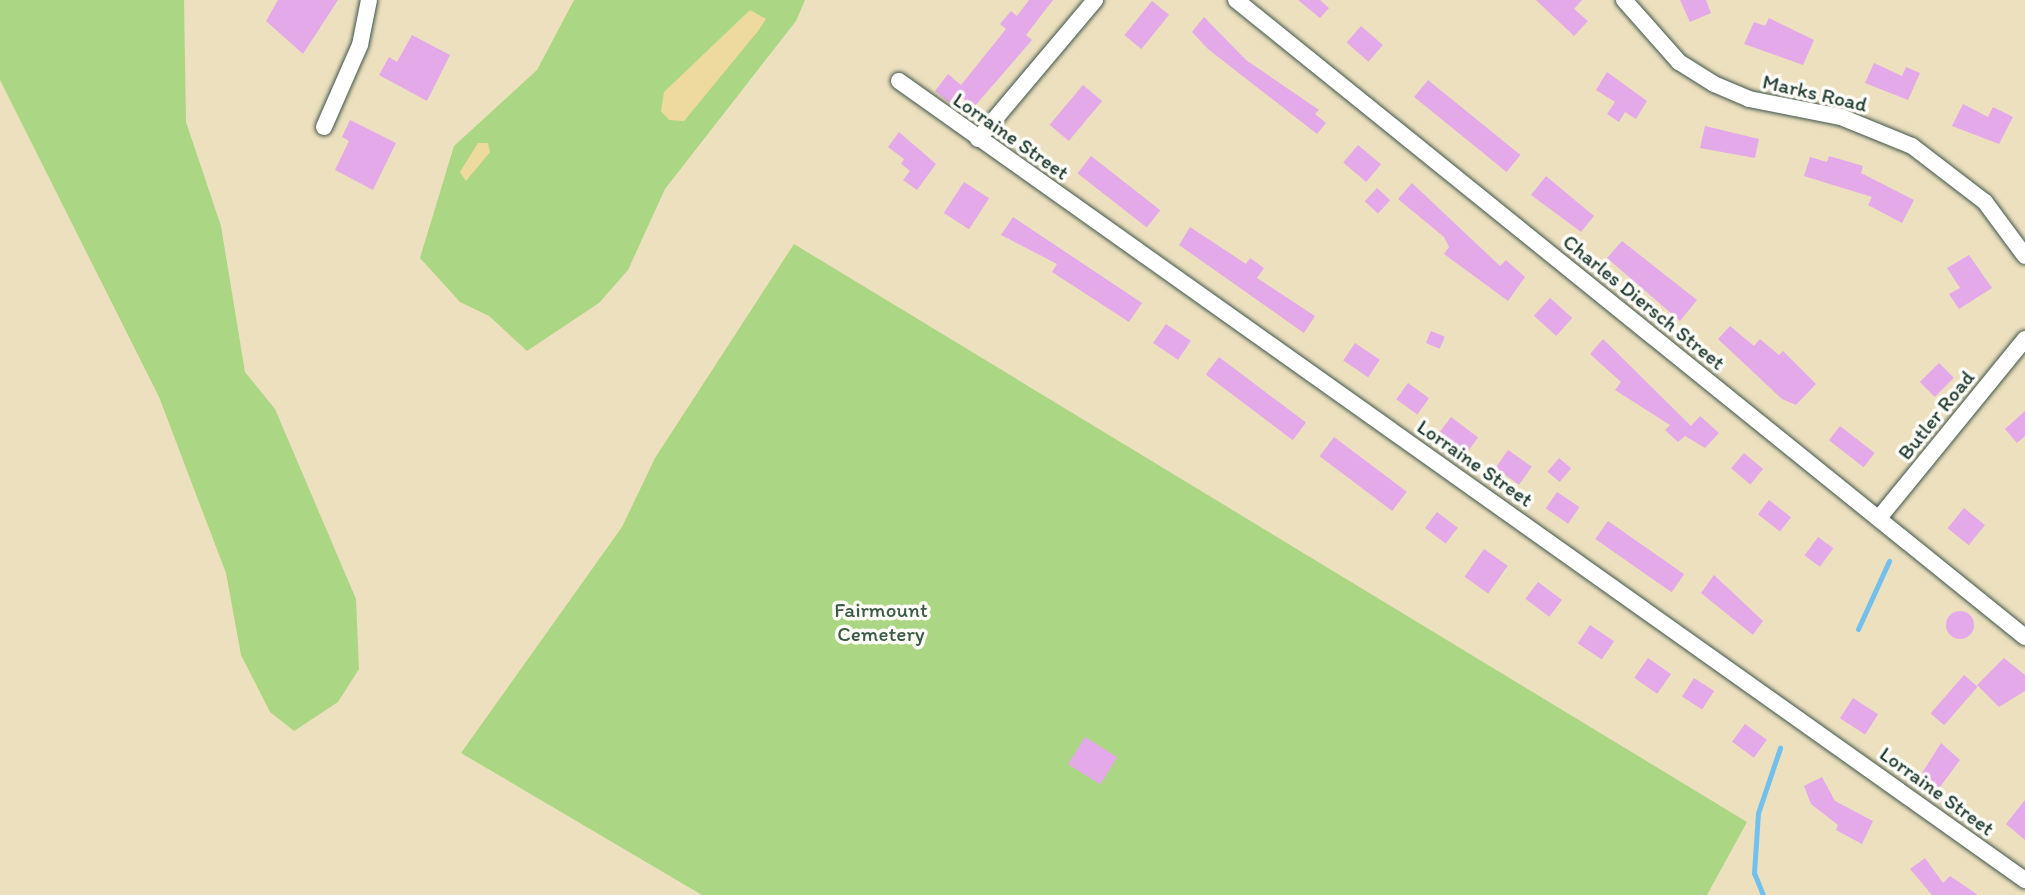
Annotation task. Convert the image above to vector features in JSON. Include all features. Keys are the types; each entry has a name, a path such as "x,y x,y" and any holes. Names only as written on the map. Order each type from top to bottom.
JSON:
{"street":[{"path":"324,127 360,45 369,0"},
{"path":"978,139 1095,0"},
{"name":"Charles Diersch Street","path":"1236,0 2025,637"},
{"name":"Marks Road","path":"1624,0 1679,62 1714,84 1749,99 1841,117 1912,146 1985,202 2025,256"},
{"name":"Lorraine Street","path":"899,82 2025,880"},
{"name":"Butler Road","path":"1879,518 2025,339"}],"green space":[{"path":"0,0 184,0 186,122 221,226 245,372 275,409 356,599 359,669 338,702 294,731 270,712 241,655 226,573 159,397 0,80"},
{"path":"574,0 805,0 796,21 665,189 628,270 599,303 527,351 489,316 460,302 420,258 454,146 537,70"},
{"name":"Fairmount Cemetery","path":"794,244 1747,822 1707,895 702,895 461,753 622,527 655,458"}],"sand":[{"path":"750,10 766,19 758,31 684,121 669,120 661,111 664,92"},
{"path":"478,143 488,143 490,152 466,181 460,172"}],"building":[{"path":"278,0 338,0 303,54 266,21"},
{"path":"1029,0 1053,0 1026,35 1032,40 974,107 957,94 950,103 935,91 948,74 961,85 1006,29 1000,24 1011,11 1017,16"},
{"path":"1298,0 1320,0 1329,8 1320,18"},
{"path":"1536,0 1582,0 1574,9 1588,21 1574,36"},
{"path":"1680,0 1706,0 1711,13 1690,22"},
{"path":"1152,1 1169,15 1141,49 1124,35"},
{"path":"1204,17 1246,60 1319,110 1315,114 1326,123 1317,134 1208,49 1192,32"},
{"path":"1769,18 1814,40 1803,65 1744,44 1754,22 1765,26"},
{"path":"1361,26 1383,45 1368,62 1347,43"},
{"path":"412,35 450,55 427,101 379,75 389,57 397,62"},
{"path":"1874,63 1902,76 1906,67 1920,73 1908,100 1865,83"},
{"path":"1607,72 1647,101 1636,119 1625,112 1619,122 1607,114 1615,102 1596,90"},
{"path":"1428,80 1520,155 1507,172 1414,97"},
{"path":"1083,85 1102,101 1069,141 1050,125"},
{"path":"1963,104 1988,117 1993,107 2013,117 1999,144 1952,126"},
{"path":"350,120 396,143 373,190 335,170 349,141 342,137"},
{"path":"1705,126 1759,139 1755,158 1700,148"},
{"path":"899,132 936,164 917,190 903,180 910,171 901,164 904,159 888,147"},
{"path":"1358,145 1381,164 1366,182 1343,163"},
{"path":"1091,156 1160,210 1147,228 1077,173"},
{"path":"1829,156 1863,166 1861,173 1914,200 1902,223 1868,205 1872,197 1804,176 1810,157 1827,162"},
{"path":"1546,176 1594,216 1581,232 1531,195"},
{"path":"964,182 989,198 969,229 944,213"},
{"path":"1412,183 1500,266 1506,260 1525,277 1508,301 1444,254 1449,247 1444,237 1398,199"},
{"path":"1377,188 1390,200 1378,213 1365,201"},
{"path":"1013,217 1142,303 1129,322 1052,272 1057,264 1001,235"},
{"path":"1190,227 1246,264 1250,258 1264,268 1257,278 1315,316 1304,333 1179,245"},
{"path":"1622,241 1697,300 1680,321 1607,258"},
{"path":"1969,255 1992,288 1959,309 1949,294 1960,288 1947,268"},
{"path":"1550,298 1572,318 1556,336 1534,316"},
{"path":"1166,324 1191,341 1178,360 1153,343"},
{"path":"1730,326 1754,346 1760,339 1779,355 1783,351 1816,384 1796,405 1782,399 1718,339"},
{"path":"1431,331 1445,337 1440,349 1426,343"},
{"path":"1603,339 1691,426 1700,416 1719,433 1705,448 1685,436 1678,442 1665,430 1670,425 1615,390 1621,382 1590,354"},
{"path":"1355,343 1380,360 1368,377 1343,360"},
{"path":"1219,357 1306,423 1293,440 1206,375"},
{"path":"1939,363 1954,378 1935,397 1920,382"},
{"path":"1408,383 1429,398 1417,414 1396,399"},
{"path":"2025,411 2025,436 2017,443 2005,429"},
{"path":"1451,417 1478,437 1467,453 1440,432"},
{"path":"1840,426 1875,453 1864,467 1829,440"},
{"path":"1334,437 1407,492 1392,511 1320,456"},
{"path":"1508,450 1532,467 1519,485 1495,468"},
{"path":"1744,453 1763,469 1750,484 1731,468"},
{"path":"1559,458 1571,468 1560,482 1547,472"},
{"path":"1557,492 1579,507 1568,524 1546,509"},
{"path":"1769,500 1791,517 1780,531 1758,514"},
{"path":"1964,508 1985,525 1969,545 1948,528"},
{"path":"1437,512 1458,528 1446,544 1425,528"},
{"path":"1608,521 1684,574 1672,592 1595,539"},
{"path":"1818,537 1833,548 1820,567 1804,556"},
{"path":"1484,549 1508,566 1488,593 1464,577"},
{"path":"1714,575 1763,621 1753,635 1701,593"},
{"path":"1538,582 1562,600 1549,617 1525,599"},
{"path":"1960,611 1970,615 1974,625 1970,635 1960,639 1950,635 1946,625 1950,615"},
{"path":"1590,625 1614,641 1602,659 1578,643"},
{"path":"1648,658 1671,674 1657,694 1634,678"},
{"path":"2004,658 2025,675 2025,691 1999,707 1977,685"},
{"path":"1964,675 1978,687 1944,725 1931,713"},
{"path":"1694,678 1714,691 1702,710 1682,696"},
{"path":"1853,698 1878,714 1865,734 1840,718"},
{"path":"1745,724 1767,740 1754,758 1732,742"},
{"path":"1085,737 1117,757 1100,784 1068,764"},
{"path":"1941,743 1960,760 1934,795 1917,781"},
{"path":"1822,777 1835,801 1873,821 1862,844 1836,830 1838,825 1811,804 1804,786"},
{"path":"2025,800 2025,840 2006,824"},
{"path":"1925,858 1943,883 1950,876 1978,895 1932,895 1910,869"}],"waterway":[{"path":"1858,629 1889,561"},
{"path":"1763,895 1754,873 1758,813 1780,748"}]}
